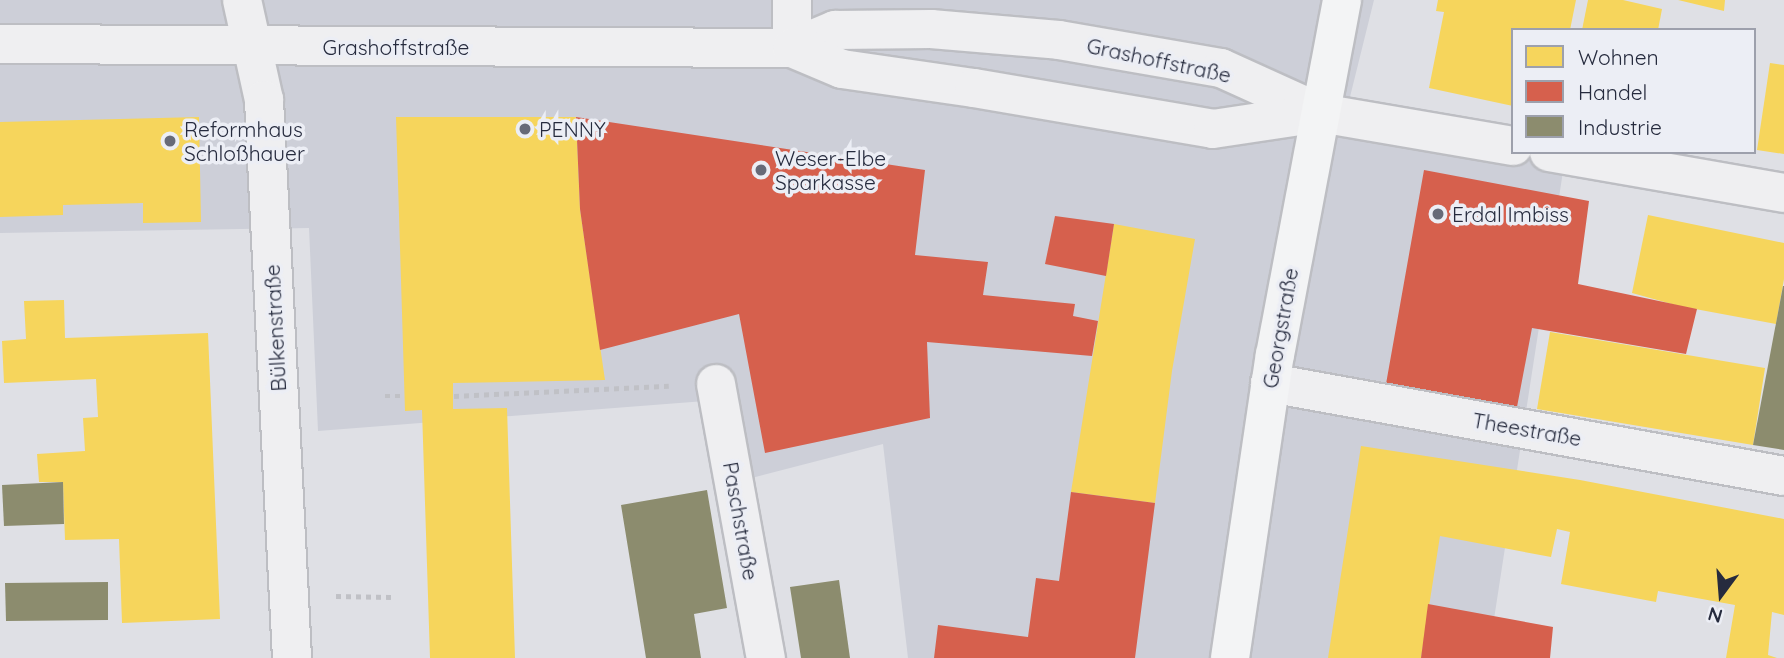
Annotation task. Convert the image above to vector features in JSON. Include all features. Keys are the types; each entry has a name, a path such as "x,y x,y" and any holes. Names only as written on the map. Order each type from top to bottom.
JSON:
{"main road":[{"name":"Georgstraße","path":"1230,658 1270,383 1342,0"}],"street":[{"name":"Bülkenstraße","path":"242,0 264,100 292,658"},
{"path":"792,0 792,48"},
{"name":"Grashoffstraße","path":"792,48 835,30 930,29 1059,40 1221,68 1320,113"},
{"name":"Grashoffstraße","path":"0,44 792,48 842,69 974,88 1213,129 1320,113"},
{"path":"1320,113 1511,146"},
{"path":"1560,154 1784,193"},
{"name":"Theestraße","path":"1270,383 1784,476"},
{"name":"Paschstraße","path":"716,384 766,658"}],"path":[{"path":"454,396 716,384"},
{"path":"385,396 405,396"}],"shaded area":[{"path":"0,0 1374,0 1348,105 1511,151 1511,154 1566,154 1488,658 908,658 883,444 721,486 705,401 318,431 309,228 0,233"}],"building: Wohnen":[{"path":"1438,0 1576,0 1570,28 1511,28 1511,106 1429,88 1444,12 1436,11"},
{"path":"1588,0 1623,0 1662,9 1658,28 1582,28"},
{"path":"1678,0 1725,0 1724,11"},
{"path":"1770,63 1784,65 1784,154 1757,150"},
{"path":"199,117 201,222 143,223 143,203 63,205 63,215 0,217 0,122"},
{"path":"396,117 576,117 580,209 605,380 453,383 453,409 507,408 515,658 430,658 422,410 405,411"},
{"path":"1648,215 1784,243 1784,279 1776,324 1679,306 1632,293"},
{"path":"1114,224 1195,239 1172,371 1155,503 1071,492"},
{"path":"64,300 65,338 208,333 220,619 122,623 119,539 65,540 63,482 39,482 37,454 85,451 83,418 98,417 96,379 4,383 2,341 26,339 24,301"},
{"path":"1550,332 1765,368 1753,445 1537,409"},
{"path":"1361,446 1580,480 1784,519 1784,615 1772,612 1768,655 1777,658 1726,658 1735,605 1658,591 1656,602 1561,584 1570,532 1557,529 1551,557 1440,536 1421,658 1328,658"}],"building: Handel":[{"path":"576,117 925,170 915,255 988,262 983,295 1075,304 1073,316 1098,321 1092,356 927,342 930,418 765,453 739,314 600,350 580,209"},
{"path":"1424,170 1589,201 1578,284 1697,309 1686,354 1532,328 1517,407 1386,384"},
{"path":"1055,216 1114,224 1106,276 1045,264"},
{"path":"1071,492 1155,503 1135,658 934,658 938,625 1028,637 1036,578 1059,581"},
{"path":"1428,604 1553,627 1550,658 1421,658"}],"building: Industrie":[{"path":"1784,286 1784,450 1753,445"},
{"path":"63,482 64,524 4,526 2,485"},
{"path":"707,490 727,608 694,614 701,658 646,658 621,505"},
{"path":"839,580 850,658 801,658 790,587"},
{"path":"108,582 108,620 6,621 5,583"}],"place":[{"name":"PENNY","path":"525,129"},
{"name":"Reformhaus Schloßhauer","path":"170,141"},
{"name":"Weser-Elbe Sparkasse","path":"761,170"},
{"name":"Erdal Imbiss","path":"1438,214"}]}
